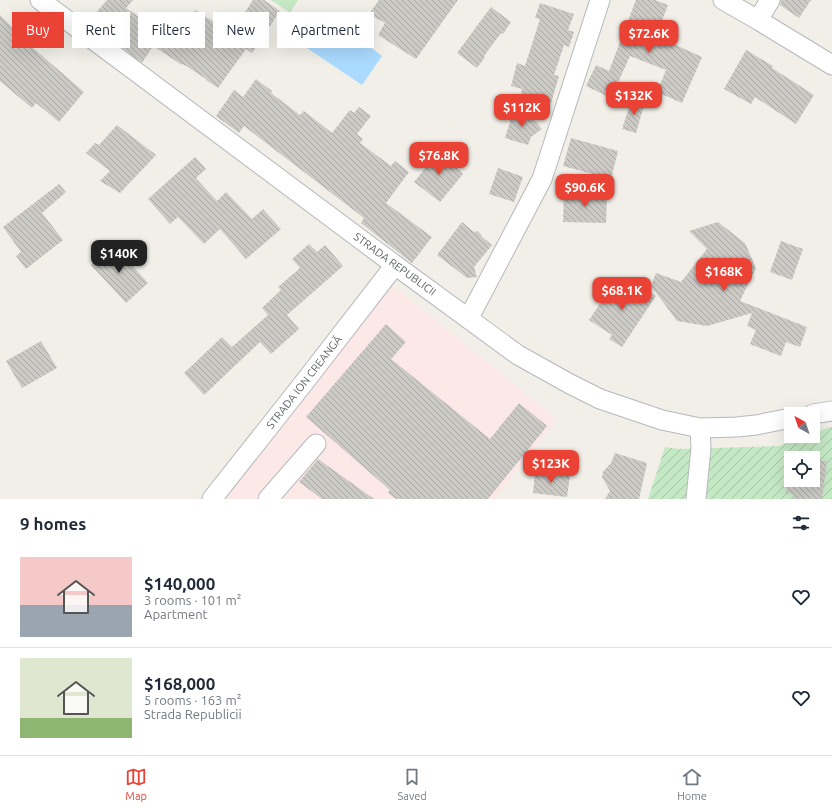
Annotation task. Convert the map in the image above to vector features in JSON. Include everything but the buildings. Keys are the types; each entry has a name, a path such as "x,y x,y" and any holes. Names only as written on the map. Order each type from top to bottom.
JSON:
{"street":[{"name":"STRADA REPUBLICII","path":"40,0 395,265 525,359 600,399 662,420 700,428 737,427 784,419"},
{"path":"468,318 542,179 600,0"},
{"path":"723,0 832,65"},
{"path":"758,20 770,0"},
{"name":"STRADA ION CREANGĂ","path":"212,499 395,265"},
{"path":"820,413 832,411"},
{"path":"696,499 701,448 700,428"},
{"path":"268,499 316,444"}],"shaded area":[{"path":"393,286 557,419 495,499 218,499"}],"green space":[{"path":"271,0 298,0 291,12"},
{"path":"832,427 832,499 648,499 665,447 679,449 779,446 787,443 820,443 820,431"}],"water":[{"path":"307,48 371,48 382,56 362,85"}]}
